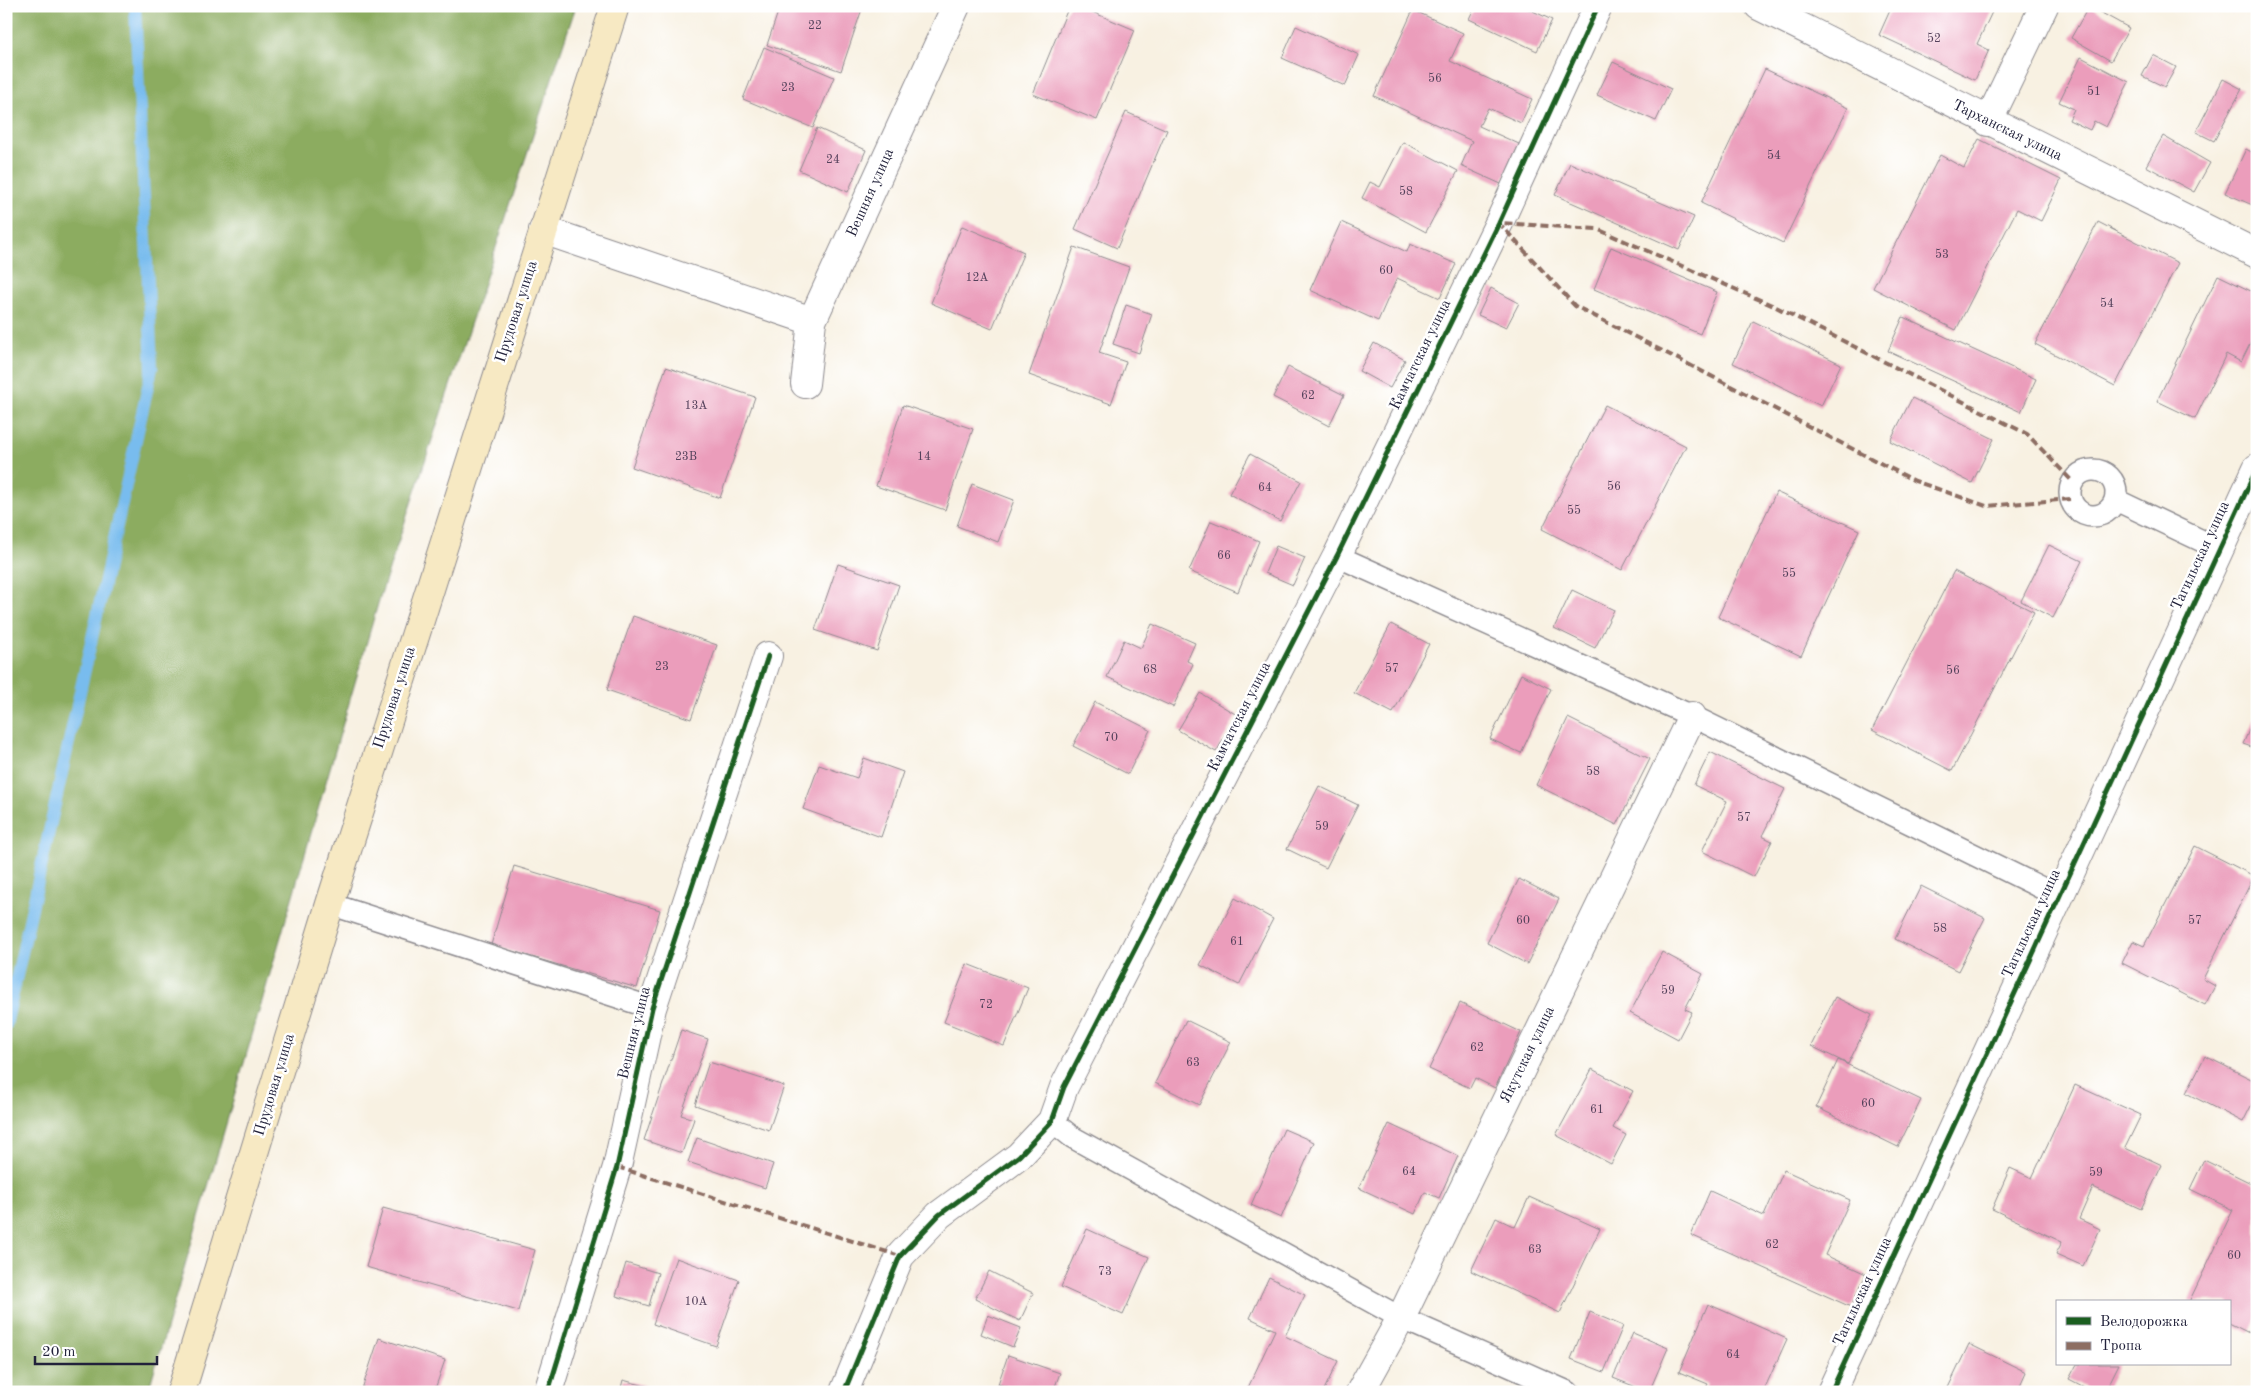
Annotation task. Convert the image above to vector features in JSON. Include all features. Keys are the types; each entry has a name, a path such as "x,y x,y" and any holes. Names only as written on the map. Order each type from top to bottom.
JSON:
{"main road":[{"name":"Прудовая улица","path":"181,1392 330,904 615,6"}],"street":[{"name":"Вешняя улица","path":"805,384 812,321 956,6"},
{"name":"Камчатская улица","path":"844,1392 900,1256 940,1215 1019,1156 1052,1121 1064,1087 1337,556 1499,223 1598,6"},
{"name":"Тарханская улица","path":"1759,6 1988,122 2257,254"},
{"path":"1988,122 2044,6"},
{"path":"543,230 812,321"},
{"name":"Тагильская улица","path":"1831,1392 2058,896 2257,468"},
{"name":"Вешняя улица","path":"548,1392 616,1167 652,1008 768,656"},
{"name":"Якутская улица","path":"1360,1392 1401,1318 1692,716"}],"lane":[{"path":"2116,500 2219,549"},
{"path":"1337,556 1692,716 2058,896"},
{"path":"330,904 652,1008"},
{"path":"1052,1121 1072,1137 1401,1318 1568,1392"}],"green space":[{"path":"6,6 576,6 380,597 148,1392 6,1392"}],"building":[{"path":"780,6 863,6 841,71 767,45"},
{"path":"1069,6 1078,6 1135,30 1097,120 1033,94"},
{"path":"1475,6 1522,6 1552,20 1537,51 1469,19"},
{"path":"1892,6 1981,6 1992,12 1977,44 1989,50 1975,80 1879,35"},
{"path":"2089,6 2129,28 2111,61 2071,38"},
{"path":"1413,10 1463,33 1450,61 1532,99 1521,123 1488,108 1479,126 1519,144 1501,184 1461,166 1472,141 1374,96"},
{"path":"1296,26 1359,55 1345,86 1282,58"},
{"path":"764,47 834,77 813,128 743,99"},
{"path":"2153,55 2176,67 2165,87 2142,76"},
{"path":"2081,57 2129,82 2106,127 2094,121 2090,130 2069,120 2074,109 2059,102"},
{"path":"1613,62 1671,89 1656,121 1597,95"},
{"path":"1765,69 1848,108 1783,243 1701,203"},
{"path":"2223,79 2242,89 2214,141 2196,132"},
{"path":"1126,112 1167,130 1117,248 1075,229"},
{"path":"817,128 866,150 848,192 799,170"},
{"path":"2163,136 2210,163 2194,192 2146,166"},
{"path":"1979,139 2061,180 2041,221 2017,209 1956,330 1873,288 1940,155 1964,168"},
{"path":"1403,142 1458,171 1426,232 1362,198 1370,182 1380,187"},
{"path":"2246,149 2257,155 2257,207 2225,193"},
{"path":"1570,163 1694,217 1679,250 1555,195"},
{"path":"1341,222 1407,252 1410,244 1456,264 1440,298 1397,278 1378,321 1310,290"},
{"path":"2098,222 2178,263 2115,386 2035,344"},
{"path":"962,226 1024,252 992,329 931,303"},
{"path":"1074,247 1129,267 1099,353 1126,362 1111,404 1029,375"},
{"path":"1611,247 1717,292 1700,334 1594,289"},
{"path":"2218,275 2257,294 2257,330 2241,362 2226,354 2195,419 2157,401"},
{"path":"1491,288 1519,303 1506,328 1478,315"},
{"path":"1126,305 1152,314 1139,353 1113,344"},
{"path":"1903,317 2036,379 2021,412 1888,351"},
{"path":"1753,321 1841,364 1821,406 1733,363"},
{"path":"1374,343 1405,360 1390,388 1359,371"},
{"path":"666,367 755,397 720,498 632,467"},
{"path":"1288,367 1344,395 1329,426 1273,397"},
{"path":"1912,398 1994,439 1972,483 1890,441"},
{"path":"903,405 973,429 945,510 876,486"},
{"path":"1605,405 1686,446 1622,570 1542,529"},
{"path":"1250,454 1301,481 1280,521 1229,494"},
{"path":"972,484 1014,500 998,542 957,526"},
{"path":"1776,492 1859,530 1801,656 1718,617"},
{"path":"1211,521 1259,541 1238,592 1189,571"},
{"path":"2049,545 2082,561 2053,618 2021,601"},
{"path":"1276,546 1305,558 1293,585 1265,573"},
{"path":"838,564 899,585 877,651 815,630"},
{"path":"1954,571 2034,612 1952,771 1872,730"},
{"path":"1572,590 1614,610 1595,648 1554,628"},
{"path":"633,616 717,645 691,719 607,690"},
{"path":"1152,624 1195,643 1187,661 1193,664 1173,707 1107,677 1124,640 1141,648"},
{"path":"1391,624 1429,644 1393,713 1354,693"},
{"path":"1521,674 1551,689 1521,753 1490,739"},
{"path":"1200,693 1237,715 1216,752 1178,730"},
{"path":"1095,702 1150,730 1128,774 1073,746"},
{"path":"2257,712 2257,749 2243,744"},
{"path":"1568,718 1650,759 1617,825 1536,785"},
{"path":"1710,752 1785,789 1762,836 1772,841 1754,877 1702,851 1727,801 1694,785"},
{"path":"864,758 903,772 881,837 803,809 819,765 857,778"},
{"path":"1319,786 1358,805 1326,868 1287,849"},
{"path":"2195,846 2254,876 2203,979 2215,986 2205,1005 2122,963 2133,941 2144,946"},
{"path":"514,866 660,910 637,988 491,945"},
{"path":"1519,879 1559,899 1527,964 1487,943"},
{"path":"1921,886 1985,918 1958,971 1895,939"},
{"path":"1235,898 1273,919 1239,985 1200,965"},
{"path":"1662,952 1703,974 1685,1009 1692,1012 1678,1039 1630,1013"},
{"path":"967,964 1028,988 1004,1046 944,1022"},
{"path":"1835,997 1872,1015 1848,1064 1811,1046"},
{"path":"1460,1003 1521,1032 1495,1088 1475,1078 1470,1088 1429,1069"},
{"path":"1186,1020 1231,1042 1199,1105 1155,1083"},
{"path":"681,1030 708,1039 681,1115 694,1119 682,1153 644,1140"},
{"path":"2205,1056 2257,1082 2257,1094 2243,1122 2186,1093"},
{"path":"1838,1060 1921,1100 1898,1147 1816,1107"},
{"path":"709,1062 784,1086 769,1130 695,1105"},
{"path":"1592,1069 1633,1091 1613,1128 1626,1135 1611,1164 1556,1135"},
{"path":"2075,1085 2141,1115 2125,1148 2162,1165 2141,1209 2093,1187 2079,1219 2100,1229 2083,1266 2056,1254 2062,1242 1992,1209 2010,1168 2032,1178"},
{"path":"1389,1124 1458,1156 1439,1198 1425,1192 1415,1214 1359,1188"},
{"path":"1284,1129 1314,1142 1281,1218 1251,1205"},
{"path":"697,1138 773,1164 765,1188 688,1162"},
{"path":"2204,1160 2257,1186 2257,1316 2249,1333 2230,1324 2230,1300 2190,1300 2233,1210 2190,1189"},
{"path":"1784,1170 1850,1200 1825,1255 1866,1274 1851,1307 1691,1235 1710,1191 1764,1216"},
{"path":"1529,1197 1600,1229 1560,1313 1471,1271 1496,1218 1515,1227"},
{"path":"383,1208 535,1250 518,1311 366,1267"},
{"path":"1087,1229 1149,1257 1123,1315 1061,1287"},
{"path":"676,1258 739,1280 716,1346 653,1324"},
{"path":"626,1263 658,1273 649,1306 616,1296"},
{"path":"989,1271 1033,1293 1020,1321 975,1299"},
{"path":"1269,1277 1305,1295 1285,1336 1338,1361 1323,1392 1246,1392 1275,1330 1250,1318"},
{"path":"1708,1304 1787,1339 1763,1392 1704,1392 1708,1384 1679,1372"},
{"path":"1590,1312 1623,1326 1604,1372 1571,1359"},
{"path":"988,1315 1021,1328 1013,1347 981,1334"},
{"path":"1633,1333 1668,1348 1649,1392 1613,1378"},
{"path":"379,1338 445,1360 434,1392 361,1392"},
{"path":"1969,1344 2026,1372 2017,1392 1946,1392"},
{"path":"1008,1355 1060,1373 1053,1392 1006,1392 1008,1387 998,1384"},
{"path":"2076,1366 2118,1366 2105,1392 2094,1392 2069,1379"},
{"path":"623,1380 664,1391 664,1392 620,1392"}],"waterway":[{"path":"6,1025 152,368 135,6"}],"marked path":[{"path":"2070,499 1986,506 1915,481 1575,306 1499,223 1597,229 1774,306 2027,434 2072,481"},
{"path":"617,1167 900,1256"}],"cycle path":[{"path":"844,1392 900,1256 939,1215 1019,1156 1052,1121 1064,1087 1337,556 1499,223 1598,6"},
{"path":"1831,1392 2257,468"},
{"path":"548,1392 617,1167 652,1008 768,656"}]}
